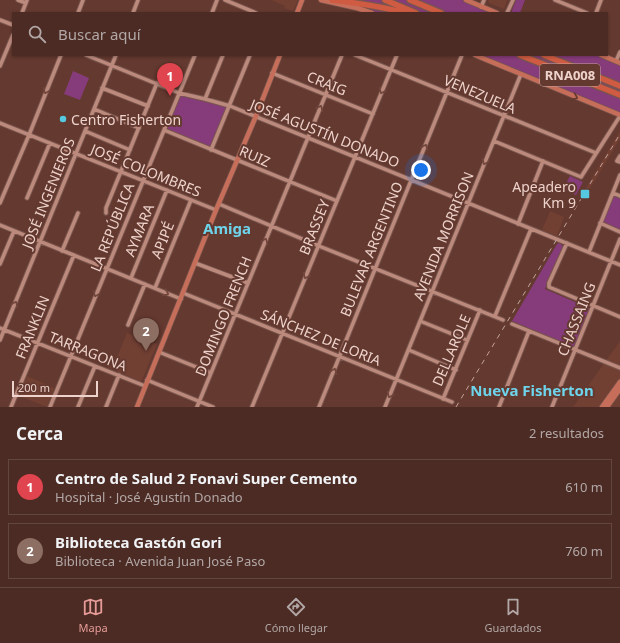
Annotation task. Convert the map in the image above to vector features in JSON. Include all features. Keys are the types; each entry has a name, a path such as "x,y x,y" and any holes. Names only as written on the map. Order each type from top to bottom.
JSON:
{"highway":[{"path":"332,0 388,8 402,12"},
{"path":"385,0 414,12"},
{"path":"410,0 439,12"},
{"path":"420,0 442,12"},
{"name":"RNA008","path":"522,56 620,95"},
{"name":"RNA008","path":"546,56 620,86"}],"main road":[{"path":"297,12 302,0"},
{"path":"320,0 369,12"},
{"path":"466,0 494,12"},
{"path":"137,407 280,56"},
{"path":"477,56 620,115"},
{"path":"603,56 618,62"},
{"path":"602,407 620,382"},
{"path":"607,407 620,389"}],"street":[{"path":"18,0 26,2 22,12"},
{"path":"78,12 83,0"},
{"path":"133,12 138,0"},
{"path":"212,12 217,0"},
{"path":"225,0 253,12"},
{"path":"481,7 484,0"},
{"path":"507,12 513,0"},
{"path":"555,0 585,12"},
{"path":"596,12 601,0"},
{"path":"241,12 243,8"},
{"path":"0,20 12,25"},
{"path":"0,66 12,36"},
{"path":"618,62 620,52"},
{"path":"0,204 60,56"},
{"name":"JOSÉ AGUSTÍN DONADO","path":"89,56 179,93 230,106 256,116 620,265"},
{"name":"JOSÉ INGENIEROS","path":"0,340 2,328 40,241 116,56"},
{"name":"LA REPÚBLICA","path":"50,407 195,56"},
{"path":"205,99 223,56"},
{"path":"211,150 250,56"},
{"name":"DOMINGO FRENCH","path":"197,407 342,56"},
{"name":"VENEZUELA","path":"358,56 596,153"},
{"name":"BRASSEY","path":"252,407 397,56"},
{"name":"BULEVAR ARGENTINO","path":"319,407 462,56"},
{"name":"CRAIG","path":"272,73 373,114"},
{"name":"AVENIDA MORRISON","path":"385,407 521,74"},
{"path":"106,213 106,208 157,83"},
{"path":"102,88 148,106"},
{"path":"94,109 139,128"},
{"path":"494,141 581,177 620,115"},
{"name":"JOSÉ COLOMBRES","path":"0,123 216,210"},
{"name":"RUIZ","path":"164,130 337,201"},
{"path":"85,131 130,150"},
{"path":"27,198 50,143"},
{"path":"619,161 620,156"},
{"path":"518,224 543,161"},
{"path":"589,252 620,175"},
{"name":"AYMARA","path":"131,278 167,190"},
{"path":"612,193 620,196"},
{"name":"APIPÉ","path":"154,288 190,200"},
{"path":"219,204 503,320"},
{"path":"62,251 78,213"},
{"path":"600,223 620,232"},
{"path":"0,225 180,299"},
{"path":"495,316 531,229"},
{"path":"0,264 14,231"},
{"name":"CHASSAING","path":"552,407 612,262 620,239"},
{"path":"566,244 549,283 549,287 620,317"},
{"name":"FRANKLIN","path":"11,407 74,255"},
{"path":"195,263 248,284"},
{"path":"128,325 145,284"},
{"name":"SÁNCHEZ DE LORIA","path":"183,293 452,402"},
{"name":"DELLAROLE","path":"443,399 480,310"},
{"path":"420,321 467,340"},
{"path":"512,324 620,368"},
{"name":"TARRAGONA","path":"2,328 145,386"},
{"path":"499,407 529,331"},
{"path":"409,350 456,370"},
{"path":"159,352 211,373"},
{"path":"78,407 95,366"},
{"path":"106,407 119,375"},
{"path":"148,380 213,407"}],"shaded area":[{"path":"271,0 298,0 293,11 284,8 285,6"},
{"path":"321,0 466,0 495,12 368,12"},
{"path":"488,0 507,0 504,9 489,3"},
{"path":"516,0 525,0 520,12 511,12"},
{"path":"477,56 603,56 620,63 620,115"},
{"path":"73,71 89,78 80,100 64,94"},
{"path":"181,94 226,106 226,111 210,147 167,130 168,122"},
{"path":"620,131 620,139 586,195 583,193"},
{"path":"570,176 583,182 576,195 563,189"},
{"path":"613,193 620,196 620,232 600,223"},
{"path":"550,211 564,217 557,236 542,230"},
{"path":"559,243 563,247 545,289 589,308 574,347 512,321"},
{"path":"127,333 157,344 142,380 140,381 107,367 109,360 115,362"},
{"name":"Nueva Fisherton","path":"620,341 620,407 573,407"},
{"path":"27,376 54,388 47,407 19,396"}],"railway":[{"path":"456,407 620,134"}],"place":[{"name":"Centro de Salud 2 Fonavi Super Cemento","path":"170,96"},
{"name":"Centro Fisherton","path":"63,119"},
{"name":"Apeadero Km 9","path":"585,194"},
{"name":"Biblioteca Gastón Gori","path":"146,351"}],"district":[{"name":"Amiga","path":"227,228"},
{"name":"Nueva Fisherton","path":"532,390"}]}
